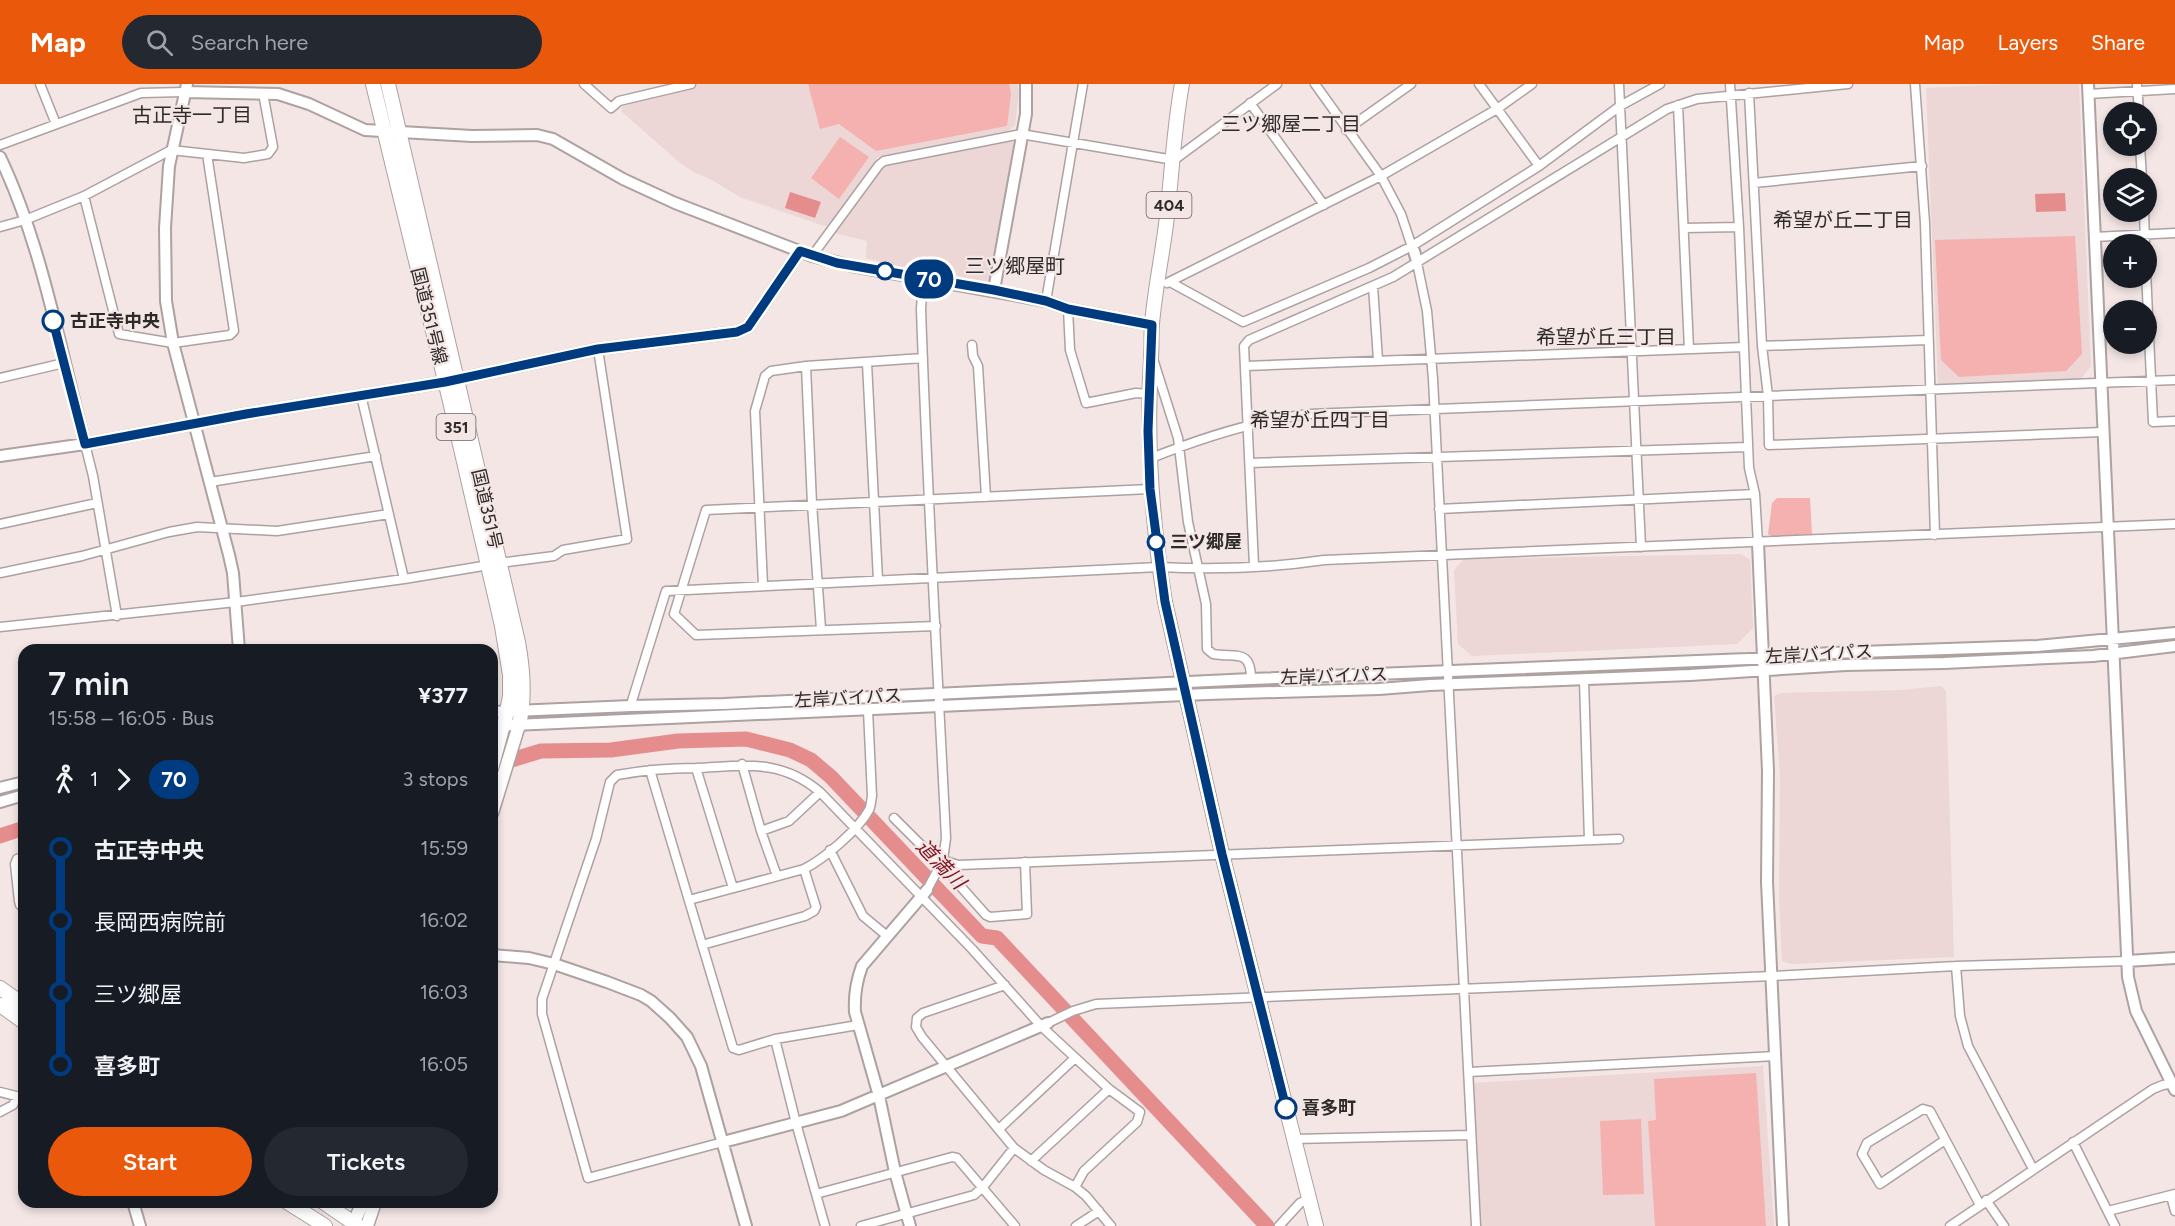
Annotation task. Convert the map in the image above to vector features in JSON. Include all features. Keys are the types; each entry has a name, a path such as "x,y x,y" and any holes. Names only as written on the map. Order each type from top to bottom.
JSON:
{"highway":[{"name":"国道351号線","path":"373,84 451,381"},
{"name":"国道351号","path":"388,84 451,381 494,564 521,659 522,710 519,724"},
{"name":"404","path":"1182,84 1164,284 1152,325 1149,459 1159,567 1222,854 1316,1226"},
{"name":"351","path":"494,564 507,652 510,696 501,721"},
{"path":"0,988 18,1001"},
{"path":"0,1005 18,1018"},
{"path":"296,1208 325,1226"},
{"path":"331,1208 358,1225"}],"main road":[{"path":"498,750 501,721"},
{"path":"498,794 519,724"},
{"path":"358,1225 362,1208"},
{"path":"358,1225 371,1208"}],"street":[{"path":"40,84 56,124"},
{"path":"584,84 611,108 619,101 691,84"},
{"path":"994,290 1026,114 1026,84"},
{"path":"1046,301 1083,84"},
{"path":"812,256 884,161 1021,134 1174,160 1277,84"},
{"path":"1315,84 1381,176 1401,214 1415,254 1427,311 1434,408 1476,1226"},
{"path":"1479,84 1539,166"},
{"path":"1164,284 1381,176 1497,109 1532,84"},
{"path":"1619,84 1641,547"},
{"path":"1254,566 1244,346 1249,340 1373,286 1620,106 1660,84"},
{"path":"1730,84 1739,227 1749,468 1755,494 1758,543 1768,771 1767,882 1784,1226"},
{"path":"1164,284 1243,322 1369,268 1415,254 1659,113 1678,105 1697,99 1730,94 1848,84"},
{"path":"1915,84 1922,166 1935,535"},
{"path":"1346,130 1404,86"},
{"path":"2138,87 2139,102"},
{"path":"1950,1226 2153,1089 2174,1086 2132,1002 2127,961 2088,89 2138,87 2175,89"},
{"path":"186,88 171,150 167,189 165,272 168,321 223,526 233,573 239,644"},
{"path":"0,145 141,93 186,88 278,94 309,104 358,128 399,133 479,136 537,135 553,139 623,178 675,203 718,222 812,256 852,266 994,290 1046,301 1068,309 1152,325"},
{"path":"0,227 26,220 84,196 171,150 244,158 268,154 273,147 263,93"},
{"path":"1749,93 1769,445 2102,432"},
{"path":"1250,104 1324,205"},
{"path":"1678,105 1689,349"},
{"path":"84,196 119,334 173,343 230,335 234,332 207,154"},
{"path":"0,157 13,184 39,262 85,444 117,615"},
{"path":"1754,183 1922,166"},
{"path":"1684,228 1739,227"},
{"path":"2157,237 2175,233"},
{"path":"2094,237 2103,238"},
{"path":"0,456 85,444 195,423 451,381 598,349 737,332 748,327 800,251"},
{"path":"910,1226 895,1172 879,1096 858,1025 854,999 856,981 862,966 924,893 941,865 946,838 928,500 921,309 923,278"},
{"path":"1373,286 1378,360"},
{"path":"2147,288 2153,422 2175,421"},
{"path":"1068,309 1070,350 1086,403 1136,393 1149,394"},
{"path":"1762,346 1928,340"},
{"path":"972,345 973,356 978,366 986,497"},
{"path":"1246,366 1744,347"},
{"path":"0,627 236,602 405,579 554,556 563,550 627,539 598,349"},
{"path":"1151,353 1179,447 1188,522 1206,604 1208,649 1213,654 1239,655 1246,658 1250,664 1251,679"},
{"path":"763,585 755,411 765,376 771,371 806,366 923,358"},
{"path":"0,376 64,363"},
{"path":"867,363 878,580"},
{"path":"806,366 812,504 821,629"},
{"path":"1149,459 1247,425 1309,414 2175,380"},
{"path":"361,396 405,579"},
{"path":"1250,463 1748,447"},
{"path":"210,482 376,456"},
{"path":"936,626 696,635 674,614 706,510 1150,489"},
{"path":"1439,509 1755,494"},
{"path":"0,524 97,503"},
{"path":"0,573 106,550 197,526 223,526 261,531 290,530 389,514"},
{"path":"632,701 666,591 682,589 1159,567 1199,569 1324,560 2175,524"},
{"name":"左岸バイパス","path":"501,721 519,724 868,710 1185,689 1251,679 2037,646 2175,633"},
{"name":"左岸バイパス","path":"501,721 522,710 735,704 940,693 1378,689 2012,660 2175,646"},
{"path":"1584,680 1589,839"},
{"path":"689,900 804,869 815,863 856,826 870,807 872,796 868,710"},
{"path":"1075,1187 1084,1171 1140,1117 1140,1112 1109,1089 1075,1058 1045,1024 1005,985 924,893 820,792 789,772 764,765 742,764 650,770 613,777 596,840 542,999 542,1014 588,1178 841,1112 947,1067 1045,1024 1073,1011 1096,1004 2175,958"},
{"path":"742,764 761,831 777,876"},
{"path":"696,768 732,888"},
{"path":"650,770 733,1048 739,1050 775,1039 858,1025"},
{"path":"2,788 18,784"},
{"path":"2,788 9,793 18,791"},
{"path":"761,831 789,821 820,792"},
{"path":"0,802 18,797"},
{"path":"894,818 941,865 1619,839"},
{"path":"830,850 863,916 886,935"},
{"path":"18,859 15,864 18,892"},
{"path":"958,864 954,879 986,915 990,916 1027,914 1025,862"},
{"path":"702,945 811,914 816,907 804,869"},
{"path":"498,955 554,964 641,995 670,1018 687,1037 695,1052 746,1226"},
{"path":"1956,966 1960,1016 1968,1046 2033,1169"},
{"path":"1005,985 923,1013 916,1018 916,1027 1014,1148 1075,1187 1094,1203 1111,1226"},
{"path":"775,1039 825,1226"},
{"path":"1469,1072 1776,1056"},
{"path":"999,1129 1075,1058"},
{"path":"1031,1161 1109,1089"},
{"path":"0,1092 18,1096"},
{"path":"0,1112 18,1100"},
{"path":"1946,1140 1880,1184 1862,1154 1867,1143 1923,1109 1930,1111 1983,1203 2004,1226"},
{"path":"1294,1139 1470,1135"},
{"path":"2073,1142 2115,1226"},
{"path":"861,1226 974,1195 1014,1148"},
{"path":"816,1194 952,1157 957,1158 1015,1226"},
{"path":"2108,1211 2173,1195 2175,1211"},
{"path":"1279,1226 1300,1203 1309,1199"},
{"path":"135,1208 140,1226"},
{"path":"1076,1226 1099,1210"}],"shaded area":[{"path":"700,84 1017,84 1019,91 1015,126 1007,131 878,157 829,225 824,226 740,197 695,173 680,163 621,111 623,106"},
{"path":"808,84 1009,84 1011,94 1007,126 876,151 839,124 820,129"},
{"path":"2009,84 2079,84 2091,366 2081,379 1938,384 1926,88"},
{"path":"840,137 869,157 839,199 811,178"},
{"path":"1010,140 1015,145 989,281 984,284 925,273 866,258 867,241 834,233 883,167 889,163"},
{"path":"790,192 821,202 815,218 785,208"},
{"path":"2065,193 2066,211 2036,212 2035,194"},
{"path":"2075,236 2082,354 2066,371 1959,377 1941,360 1935,240"},
{"path":"1777,498 1810,498 1812,534 1773,537 1768,534 1772,503"},
{"path":"1741,554 1750,560 1753,628 1737,644 1472,656 1458,644 1454,570 1464,559"},
{"path":"1941,686 1946,691 1954,957 1791,964 1782,961 1779,896 1780,776 1774,696 1781,693 1901,690"},
{"path":"1763,1066 1774,1226 1481,1226 1473,1083"},
{"path":"1756,1073 1766,1226 1655,1226 1648,1121 1656,1120 1654,1079"},
{"path":"1641,1119 1644,1194 1603,1195 1600,1121"}],"waterway":[{"name":"道満川","path":"498,764 541,751 611,750 678,741 746,739 790,750 811,760 831,777 982,936 997,938 1267,1226"},
{"name":"道満川","path":"0,836 18,830"}],"bus line":[{"name":"70","path":"53,321 85,444 153,430 445,382 598,349 737,332 748,327 800,251 837,263 994,290 1046,301 1068,309 1152,325 1148,431 1150,489 1159,567 1222,854 1286,1108"}],"place":[{"name":"古正寺中央","path":"53,321"},
{"name":"三ツ郷屋","path":"1156,542"},
{"name":"喜多町","path":"1286,1108"}],"district":[{"name":"古正寺一丁目","path":"192,115"},
{"name":"三ツ郷屋二丁目","path":"1291,124"},
{"name":"希望が丘二丁目","path":"1843,220"},
{"name":"三ツ郷屋町","path":"1015,266"},
{"name":"希望が丘三丁目","path":"1606,337"},
{"name":"希望が丘四丁目","path":"1320,420"}]}
